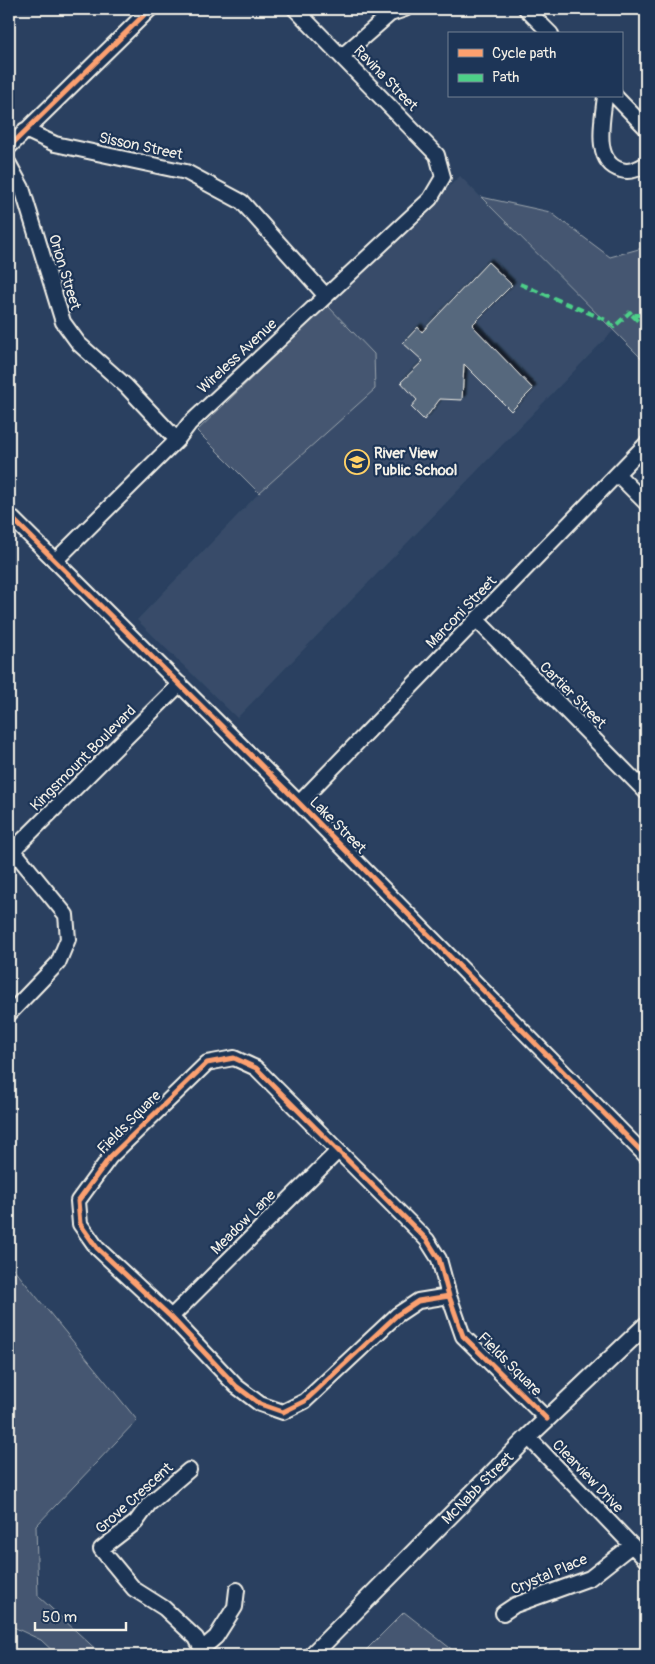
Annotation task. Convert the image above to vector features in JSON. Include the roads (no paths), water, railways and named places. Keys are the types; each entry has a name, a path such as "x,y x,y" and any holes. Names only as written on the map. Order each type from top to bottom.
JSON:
{"main road":[{"name":"McNabb Street","path":"312,1655 547,1418 646,1325"}],"street":[{"path":"9,147 150,9"},
{"name":"Ravina Street","path":"295,9 437,155 443,177"},
{"path":"342,56 390,14 405,9"},
{"path":"526,9 549,32"},
{"path":"605,98 601,144 603,154 616,169 627,172 646,164"},
{"path":"617,98 646,128"},
{"name":"Sisson Street","path":"25,130 55,144 186,172 242,202 326,296"},
{"name":"Orion Street","path":"9,164 22,188 63,322 79,344 126,386 177,440"},
{"name":"Wireless Avenue","path":"55,561 177,440 189,424 430,198 443,177"},
{"name":"Marconi Street","path":"298,803 646,444"},
{"path":"617,474 646,503"},
{"name":"Lake Street","path":"9,515 180,684 646,1156"},
{"name":"Cartier Street","path":"477,620 646,792"},
{"name":"Kingsmount Boulevard","path":"11,848 180,684"},
{"path":"9,1014 58,963 68,939 66,915 11,848"},
{"name":"Fields Square","path":"449,1296 418,1300 397,1315 305,1401 283,1412 260,1404 236,1386 171,1317 98,1248 80,1224 78,1201 110,1157 207,1064 234,1058 256,1068 427,1240 439,1259 463,1336 547,1418"},
{"name":"Meadow Lane","path":"171,1317 338,1151"},
{"name":"Clearview Drive","path":"528,1437 646,1560"},
{"name":"Grove Crescent","path":"189,1470 149,1504 136,1522 101,1549 134,1589 164,1608 196,1638 204,1652"},
{"name":"Crystal Place","path":"503,1613 515,1605 590,1578 632,1546"},
{"path":"204,1652 235,1607 237,1590"}],"place":[{"name":"River View Public School","path":"357,462"}]}
